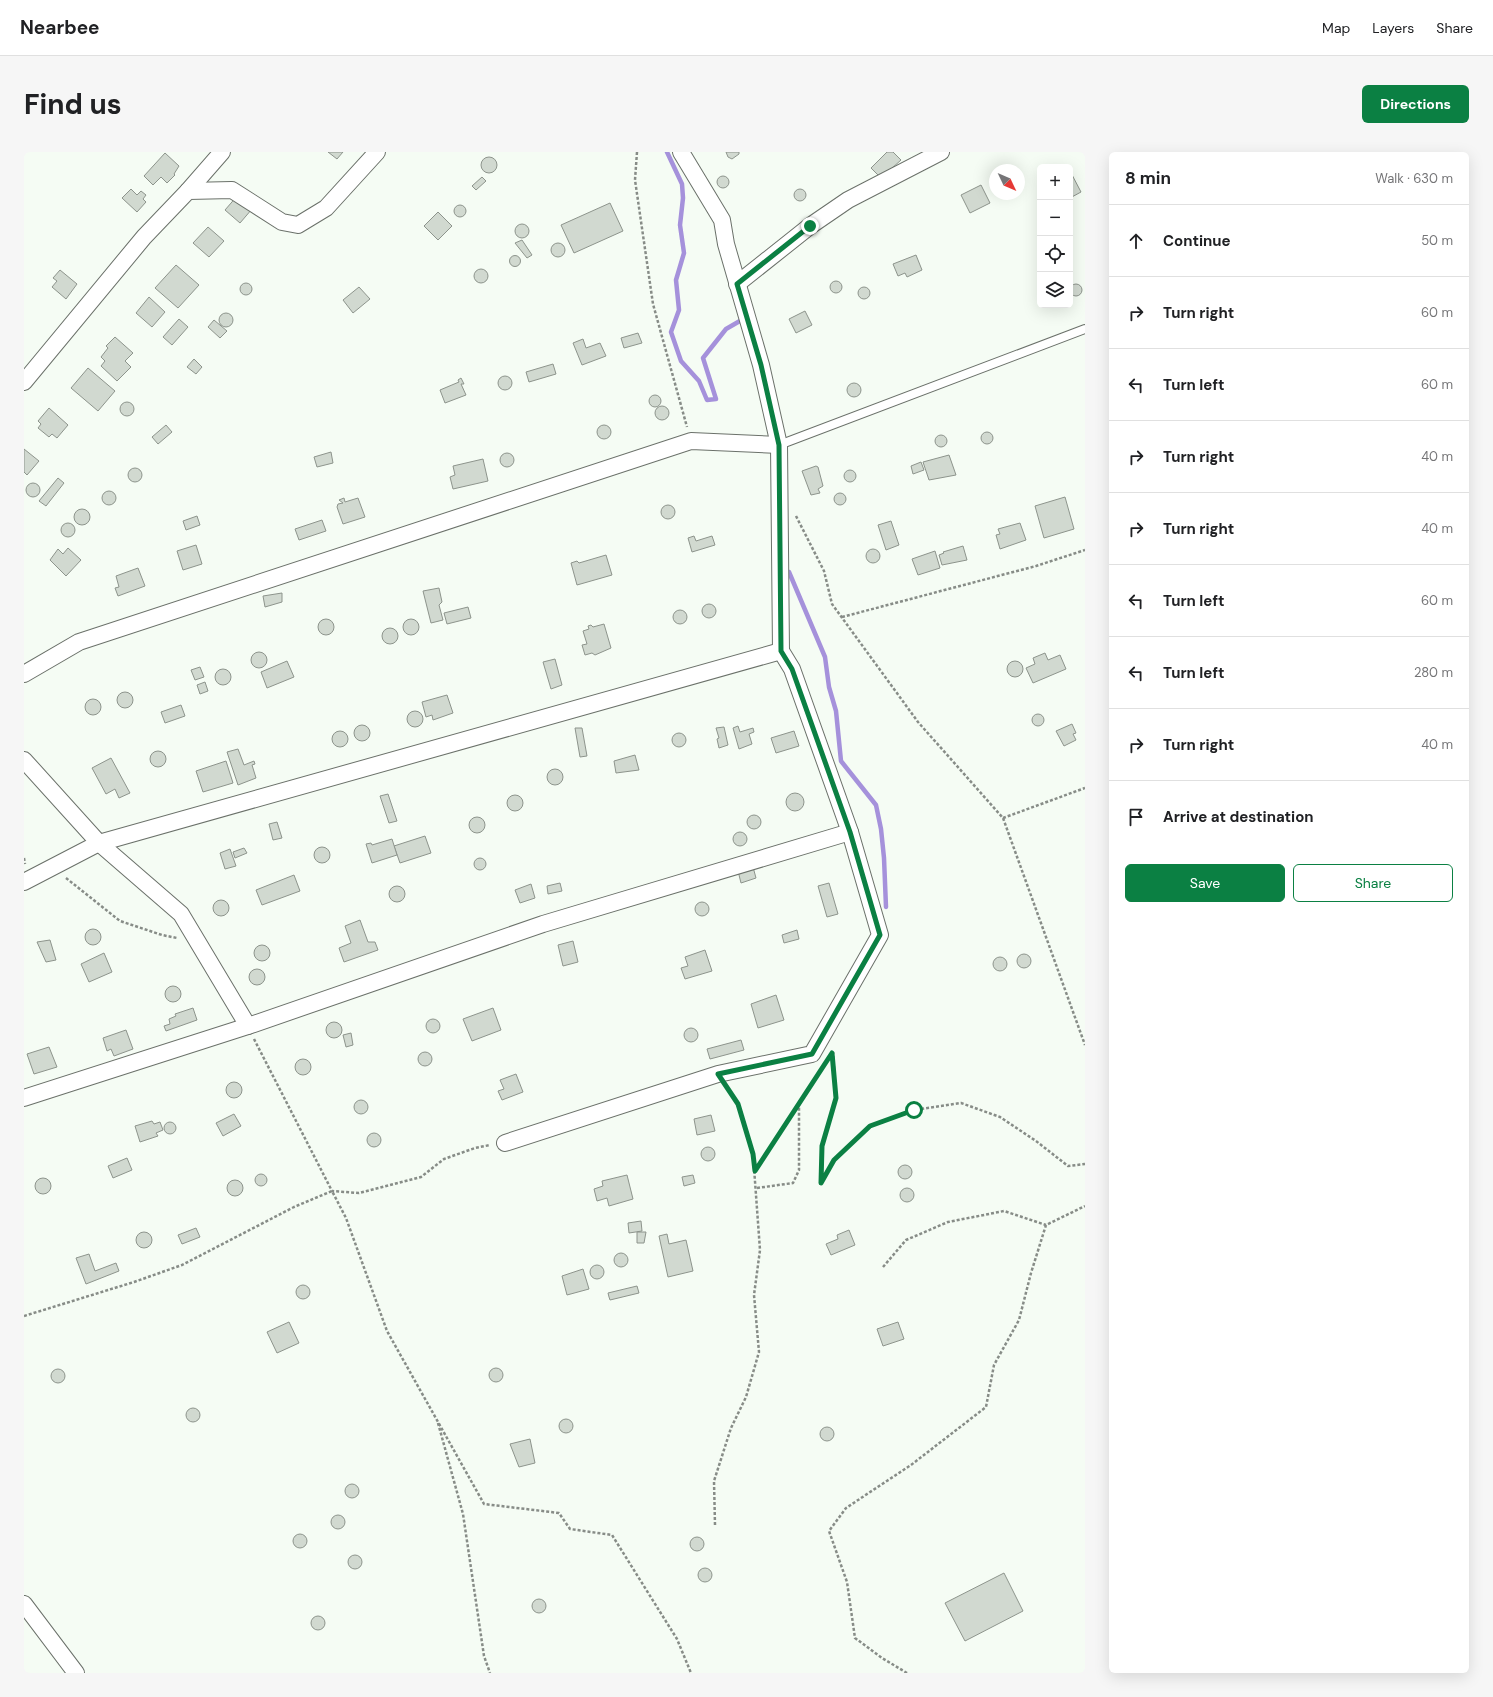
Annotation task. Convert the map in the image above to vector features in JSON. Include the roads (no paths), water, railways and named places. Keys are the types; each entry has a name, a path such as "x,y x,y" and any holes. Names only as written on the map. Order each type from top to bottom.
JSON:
{"street":[{"path":"24,382 144,237 188,191 222,152"},
{"path":"188,191 232,190 282,222 298,225 326,208 377,152"},
{"path":"504,1143 718,1074 812,1054 880,935 850,832 792,669 781,651 779,445 761,365 726,244 722,220 681,152"},
{"path":"737,284 810,226 848,200 941,152"},
{"path":"24,674 79,642 691,442 779,445"},
{"path":"24,882 100,843 781,651"},
{"path":"24,760 100,843 181,914 248,1026"},
{"path":"24,1098 248,1026 543,924 850,832"},
{"path":"24,1604 76,1673"}],"lane":[{"path":"779,445 1085,329"}],"waterway":[{"path":"667,152 682,184 683,198 680,225 684,253 676,280 679,310 671,332 681,361 699,381 707,400 716,399 703,358 726,329 745,318"},
{"path":"789,572 825,657 829,687 836,711 841,761 876,805 881,829 884,858 886,907"}]}
